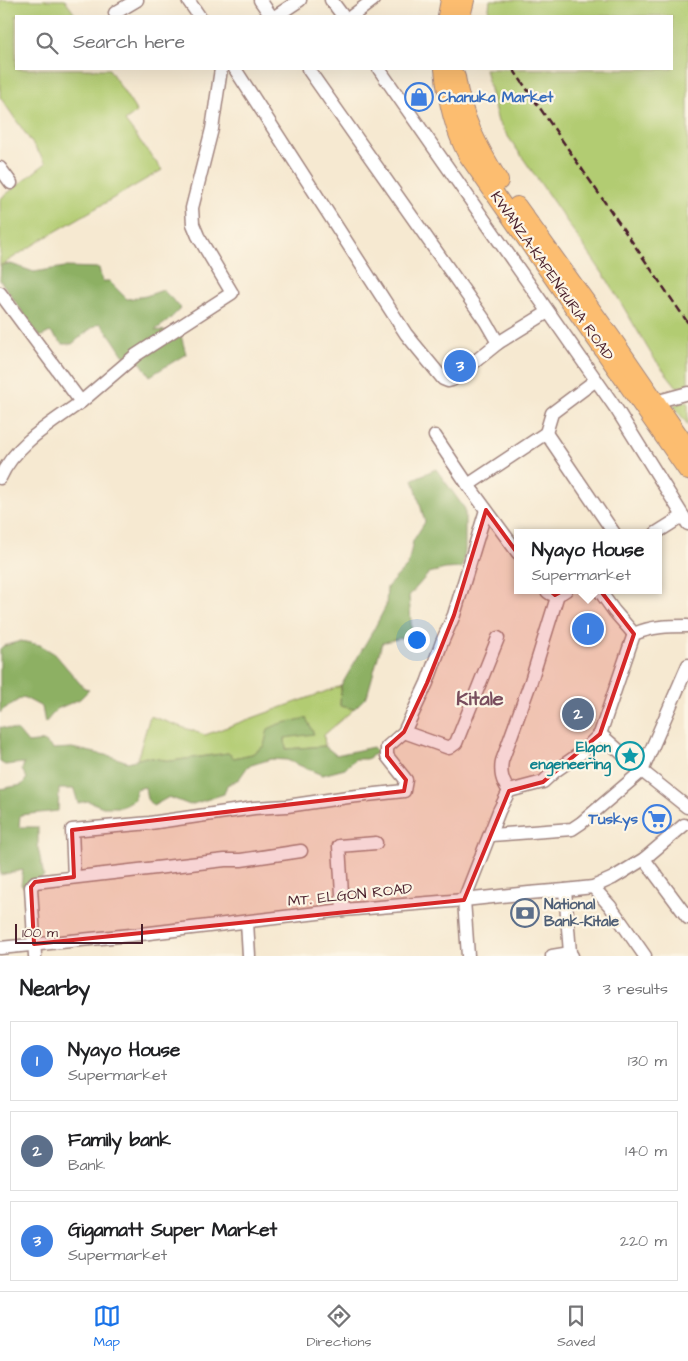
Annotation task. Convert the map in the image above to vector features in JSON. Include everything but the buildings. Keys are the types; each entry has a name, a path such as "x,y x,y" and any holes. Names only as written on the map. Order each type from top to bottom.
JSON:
{"highway":[{"path":"446,15 450,0"},
{"path":"461,15 465,0"},
{"name":"KWANZA-KAPENGURIA ROAD","path":"444,70 454,124 466,154 650,405 688,449"},
{"name":"KWANZA-KAPENGURIA ROAD","path":"456,70 460,98 466,118 484,157 502,186 562,268 650,405 688,472"}],"street":[{"path":"115,14 137,0"},
{"path":"188,0 198,15"},
{"path":"260,0 270,15"},
{"path":"278,15 300,0"},
{"path":"332,0 342,15"},
{"path":"353,15 373,0"},
{"path":"0,478 5,466 32,438 81,402 136,355 232,293 198,236 193,224 192,208 212,129 221,70"},
{"path":"236,70 406,334 443,379 452,380 498,343 548,312"},
{"path":"309,70 486,322 498,343"},
{"path":"381,70 617,410 685,520 662,530"},
{"path":"0,168 11,183"},
{"path":"0,293 81,402"},
{"path":"468,485 546,433 552,413 596,380"},
{"path":"650,405 688,392"},
{"path":"546,433 611,529"},
{"path":"435,436 514,548"},
{"path":"74,877 72,830 150,823 254,808 287,806 348,797 404,792 406,780 387,756 387,747 404,732 427,683 454,615 486,510"},
{"path":"509,791 504,784 500,770 502,761 531,681 556,594"},
{"path":"602,594 634,634"},
{"path":"468,956 464,900 499,811 509,791 543,782 555,771 581,754 600,734 634,634 659,626 688,626"},
{"path":"404,732 449,748 456,743 498,638"},
{"path":"490,835 572,829 581,823 642,770 688,665"},
{"path":"600,734 688,807 681,815 681,820 686,826"},
{"name":"MT. ELGON ROAD","path":"0,948 34,950 141,934 343,910 464,900 593,886 613,878 644,859 686,826"},
{"path":"343,910 339,846 376,843"},
{"path":"34,950 31,887 35,882 225,860 241,860 301,851"},
{"path":"644,859 688,918"},
{"path":"593,886 610,906 645,956"},
{"path":"552,956 571,955 565,890"},
{"path":"247,922 249,956"}],"highlighted area":[{"path":"486,510 534,576 555,595 589,576 634,634 600,734 543,782 509,791 464,900 34,944 31,887 35,882 74,877 72,830 404,791 406,780 387,756 387,747 404,732 427,683 454,615"}],"green space":[{"path":"0,0 65,0 75,15 15,15 15,70 110,70 137,112 125,121 162,170 0,266 0,199 46,163 0,97"},
{"path":"490,0 688,0 688,385 677,387 653,357 608,281 498,122 485,70 673,70 673,15 488,15"},
{"path":"11,264 34,272 65,267 99,268 102,281 109,281 127,299 146,296 163,290 181,308 168,321 155,330 180,332 186,354 150,376 141,363 123,355 100,323 72,344 63,344 50,332 40,337 0,280 1,265"},
{"path":"688,401 688,425 673,405"},
{"path":"436,469 465,509 465,551 462,568 445,569 429,573 409,596 412,635 382,643 367,696 354,709 340,706 341,686 386,606 387,587 408,565 413,541 425,522 413,479"},
{"path":"21,641 40,645 55,654 83,687 89,690 80,699 57,709 45,723 42,707 23,697 0,713 0,649 3,646"},
{"path":"341,686 340,705 354,709 324,735 325,746 286,749 285,738 306,718 252,754 234,758 228,753 171,761 146,757 137,760 150,716 205,735"},
{"path":"306,718 314,734 285,738 286,749 325,746 336,755 373,747 378,752 367,759 355,759 345,769 322,775 287,760 271,759 248,766 239,779 227,785 224,794 190,805 169,797 153,806 147,799 145,787 136,789 135,799 121,807 103,807 88,801 78,803 74,789 59,789 58,811 20,815 19,827 38,827 38,848 44,876 27,888 21,885 23,870 0,875 0,789 22,785 27,778 22,770 24,763 5,765 0,762 0,727 18,731 28,743 44,741 53,749 72,748 128,762 146,757 171,761 228,753 234,758 252,754 264,746 268,729 279,724"}],"railway":[{"path":"514,70 688,323"}],"place":[{"name":"Chanuka Market","path":"419,97"},
{"name":"Gigamatt Super Market","path":"460,366"},
{"name":"Nyayo House","path":"588,629"},
{"name":"Family bank","path":"578,714"},
{"name":"Elgon engeneering","path":"630,756"},
{"name":"Tuskys","path":"657,819"},
{"name":"National Bank-Kitale","path":"525,913"}],"district":[{"name":"Kitale","path":"480,699"}]}
